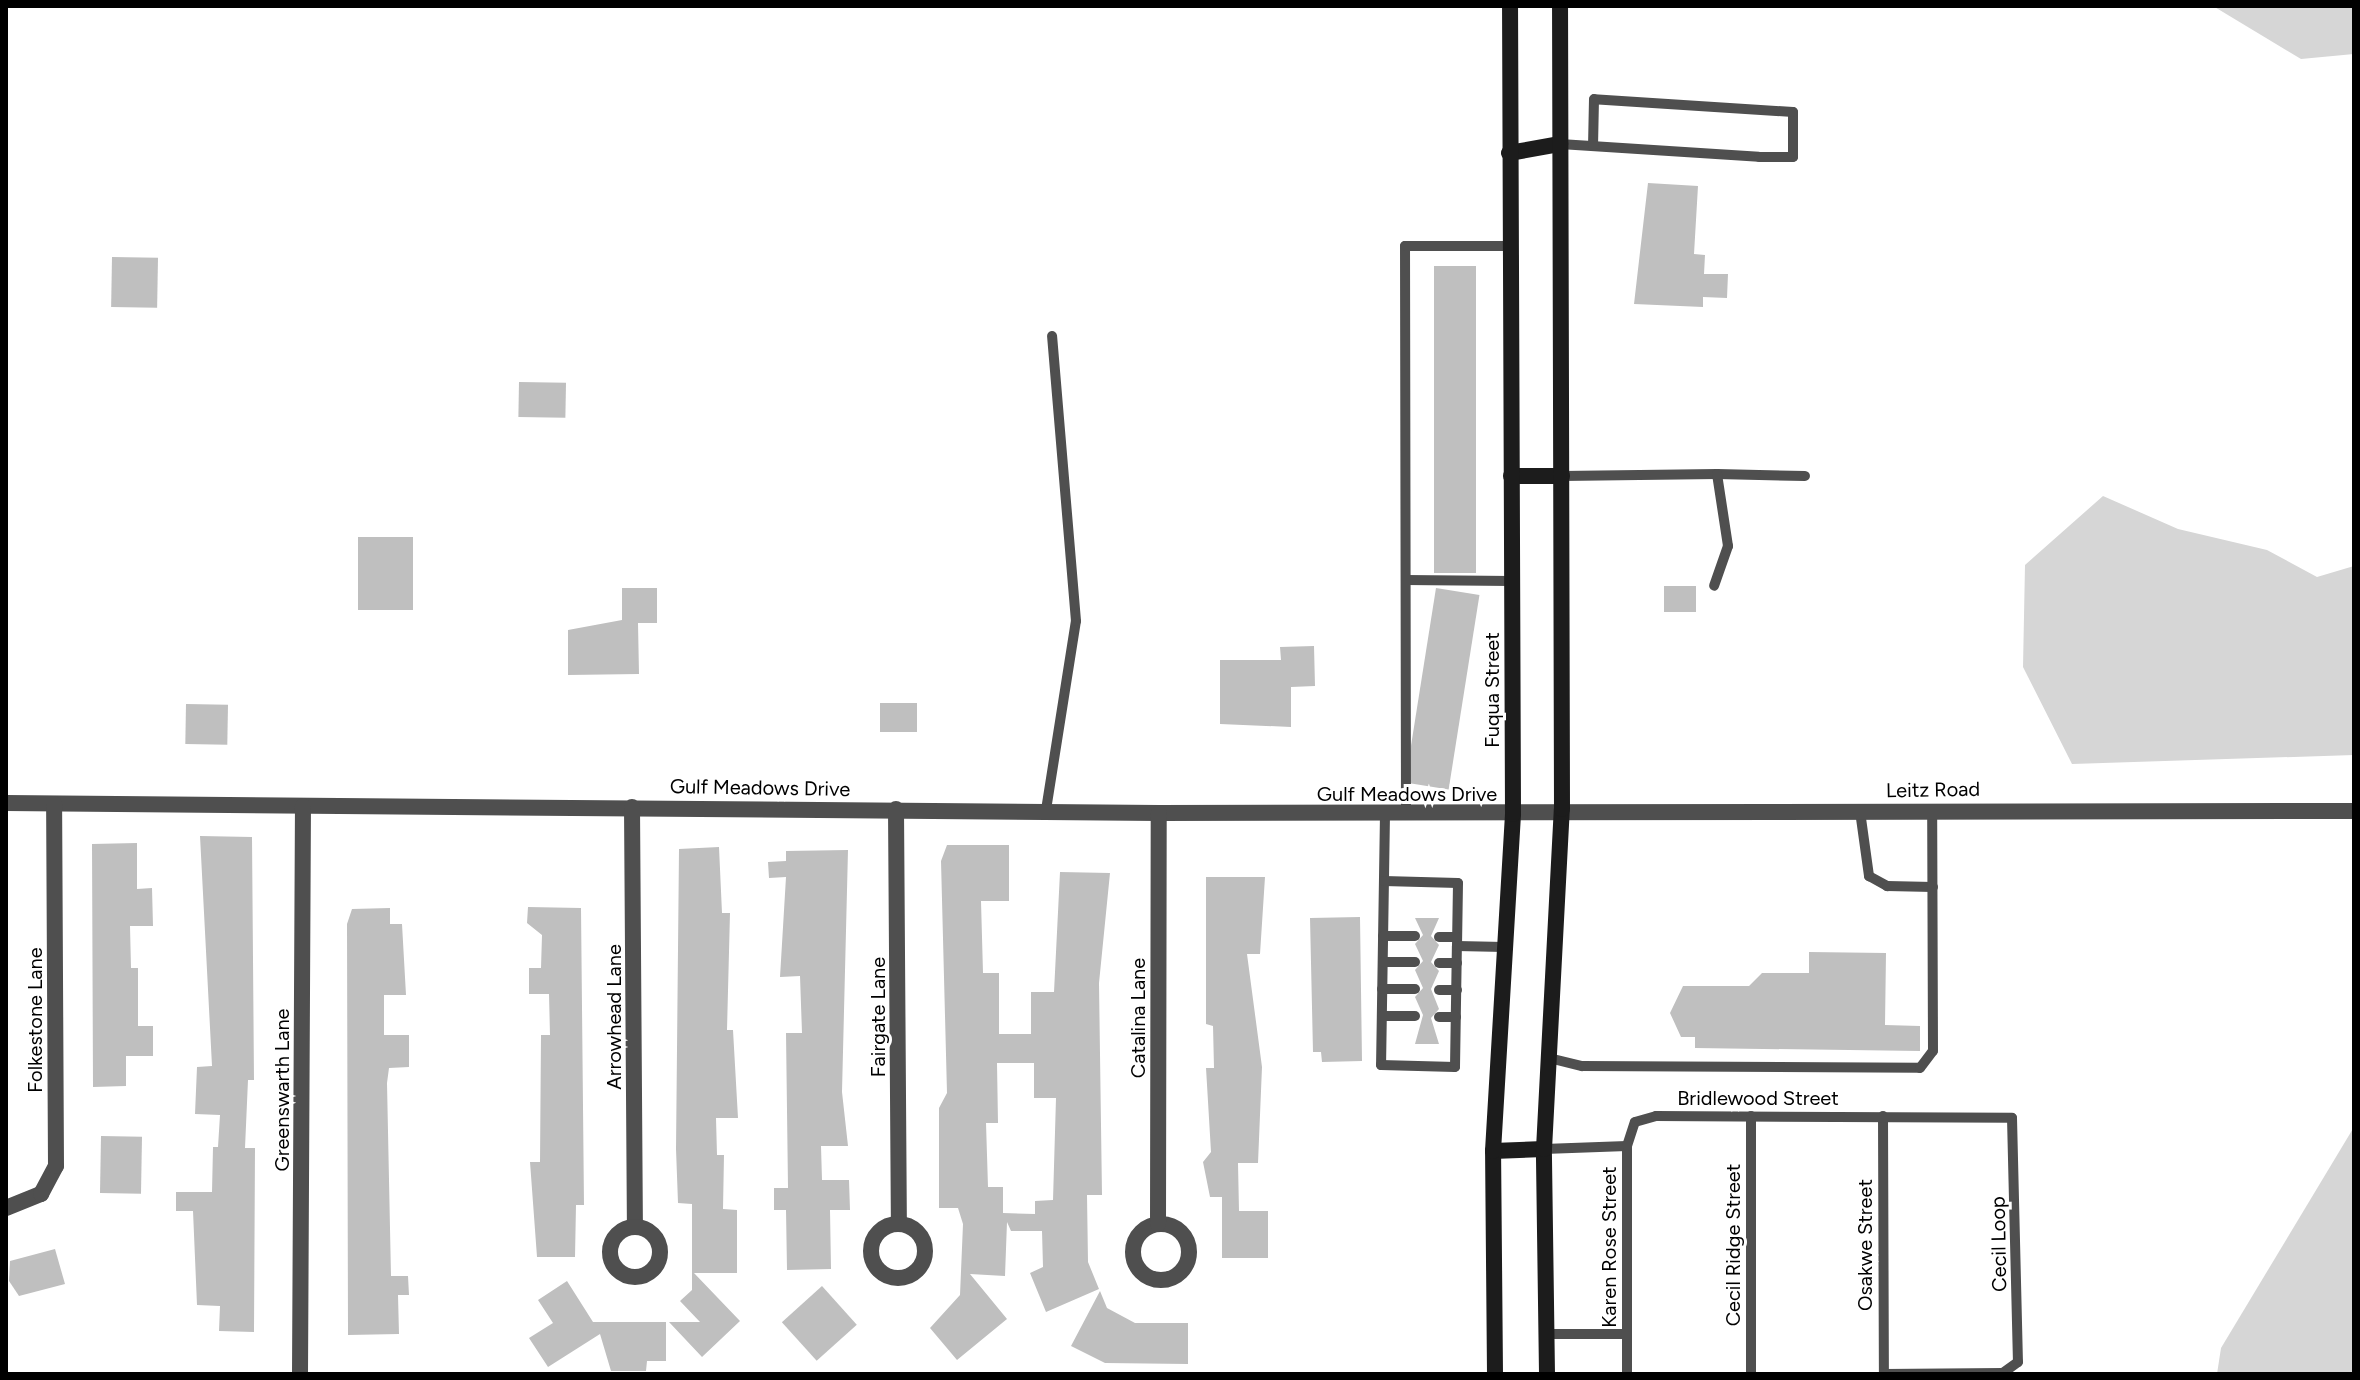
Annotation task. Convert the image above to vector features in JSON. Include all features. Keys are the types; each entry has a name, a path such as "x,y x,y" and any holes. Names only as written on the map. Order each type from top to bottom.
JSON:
{"main road":[{"name":"Fuqua Street","path":"1495,1374 1493,1151 1513,814 1510,6"},
{"path":"1547,1374 1544,1149 1562,809 1560,6"},
{"path":"1509,153 1560,144"},
{"path":"1511,476 1562,476"},
{"path":"1493,1151 1544,1149"}],"street":[{"name":"Gulf Meadows Drive","path":"6,803 1513,814"},
{"name":"Folkestone Lane","path":"6,1208 41,1194 56,1166 54,804"},
{"name":"Greenswarth Lane","path":"300,1374 303,806"},
{"name":"Arrowhead Lane","path":"632,807 635,1226"},
{"name":"Fairgate Lane","path":"896,809 899,1224"},
{"name":"Leitz Road","path":"1513,814 1562,809 2354,811"},
{"name":"Catalina Lane","path":"1158,1224 1159,813"}],"lane":[{"path":"1560,144 1593,146 1793,157 1793,112 1594,99 1593,146"},
{"path":"1406,813 1405,246 1509,246"},
{"path":"1046,810 1076,621 1052,336"},
{"path":"1714,586 1728,546 1717,474"},
{"path":"1562,476 1805,476"},
{"path":"1406,580 1511,581"},
{"path":"1549,1058 1582,1066 1920,1068 1933,1051 1932,809"},
{"path":"1860,811 1869,876 1887,886 1933,887"},
{"path":"1384,881 1458,883 1455,1067 1381,1065 1385,814"},
{"path":"1383,936 1415,936"},
{"path":"1439,937 1504,947"},
{"path":"1383,962 1415,962"},
{"path":"1439,963 1457,963"},
{"path":"1382,989 1415,989"},
{"path":"1439,990 1457,990"},
{"path":"1382,1016 1415,1016"},
{"path":"1439,1017 1456,1017"},
{"name":"Bridlewood Street","path":"1635,1122 1751,1116 1883,1116"},
{"name":"Cecil Ridge Street","path":"1751,1116 1751,1374"},
{"name":"Osakwe Street","path":"1883,1116 1884,1374"},
{"name":"Cecil Loop","path":"1883,1116 2012,1118 2018,1362 2003,1373 1884,1374"},
{"name":"Karen Rose Street","path":"1627,1374 1627,1146 1635,1122"},
{"path":"1544,1149 1627,1146"},
{"path":"1547,1334 1627,1334"}],"shaded area":[{"path":"2213,6 2354,6 2354,54 2301,59"},
{"path":"2103,496 2178,529 2267,550 2317,577 2354,566 2354,755 2072,764 2023,667 2025,565"},
{"path":"2354,1127 2354,1374 2217,1374 2221,1348"}],"building":[{"path":"1648,183 1698,186 1694,254 1705,255 1704,274 1728,274 1727,298 1703,297 1703,307 1634,304"},
{"path":"112,257 158,258 157,308 111,307"},
{"path":"1434,266 1476,266 1476,573 1434,573"},
{"path":"519,382 566,383 565,418 518,417"},
{"path":"358,537 413,537 413,610 358,610"},
{"path":"1664,586 1696,586 1696,612 1664,612"},
{"path":"622,588 657,588 657,623 638,623 639,674 568,675 568,630 622,620"},
{"path":"1436,588 1479,595 1449,789 1405,783"},
{"path":"1314,646 1315,686 1291,687 1291,727 1220,724 1220,660 1281,660 1280,647"},
{"path":"880,703 917,703 917,732 880,732"},
{"path":"186,704 228,705 227,745 185,744"},
{"path":"200,836 252,837 254,1080 248,1080 245,1148 255,1148 254,1332 219,1331 220,1306 197,1305 193,1211 176,1211 176,1192 212,1192 213,1147 218,1147 220,1115 195,1114 197,1067 212,1066"},
{"path":"137,843 137,889 152,888 153,926 130,926 131,968 138,968 138,1026 153,1026 153,1056 126,1056 126,1086 93,1087 92,844"},
{"path":"947,845 1009,845 1009,901 981,901 983,973 999,973 999,1034 1031,1034 1031,992 1054,992 1060,872 1110,873 1099,983 1102,1195 1087,1195 1088,1262 1099,1289 1046,1312 1030,1273 1043,1267 1042,1231 1011,1231 1007,1222 1005,1276 970,1274 1007,1319 957,1360 930,1328 960,1295 963,1224 958,1208 939,1208 939,1108 947,1093 941,861","holes":["997,1063 1034,1063 1034,1098 1056,1098 1053,1200 1035,1201 1035,1214 1003,1213 1003,1187 988,1187 986,1123 998,1123"]},
{"path":"719,847 722,913 730,913 727,1030 733,1030 738,1118 716,1118 717,1155 724,1155 723,1209 737,1210 737,1273 694,1273 740,1321 702,1357 669,1322 700,1322 680,1301 692,1290 692,1204 678,1203 676,1149 679,849"},
{"path":"848,850 842,1092 848,1146 821,1146 822,1180 849,1180 850,1210 830,1210 831,1269 787,1270 786,1210 774,1210 774,1188 788,1188 786,1033 802,1033 800,976 780,977 786,877 769,878 768,862 786,861 786,851"},
{"path":"1206,877 1265,877 1260,954 1247,954 1262,1067 1258,1163 1238,1163 1239,1211 1268,1211 1268,1258 1222,1258 1222,1197 1210,1197 1203,1162 1211,1152 1206,1068 1214,1068 1213,1026 1206,1024"},
{"path":"528,907 581,908 584,1205 576,1205 575,1257 537,1257 530,1162 540,1162 541,1035 550,1035 549,994 529,994 529,968 541,968 542,935 527,923"},
{"path":"390,908 390,924 402,924 406,995 384,995 384,1035 409,1035 409,1067 389,1068 387,1083 391,1276 408,1276 409,1295 398,1295 399,1334 348,1335 347,924 352,909"},
{"path":"1360,917 1362,1061 1322,1062 1321,1052 1313,1052 1310,918"},
{"path":"1415,918 1439,918 1431,936 1439,945 1431,962 1439,971 1431,989 1439,1009 1431,1018 1439,1044 1415,1044 1423,1015 1415,997 1423,988 1415,970 1423,961 1415,944 1423,935"},
{"path":"1809,952 1886,953 1885,1025 1920,1026 1920,1051 1695,1048 1695,1037 1681,1037 1670,1013 1683,986 1749,986 1762,973 1809,973"},
{"path":"101,1136 142,1137 141,1194 100,1193"},
{"path":"55,1249 65,1284 19,1296 9,1281 10,1261"},
{"path":"567,1281 593,1322 666,1322 666,1361 647,1361 646,1371 611,1371 600,1334 548,1367 529,1338 553,1323 538,1300"},
{"path":"822,1286 857,1325 817,1361 782,1322"},
{"path":"1100,1291 1107,1308 1135,1323 1188,1323 1188,1364 1105,1363 1071,1346"}]}
